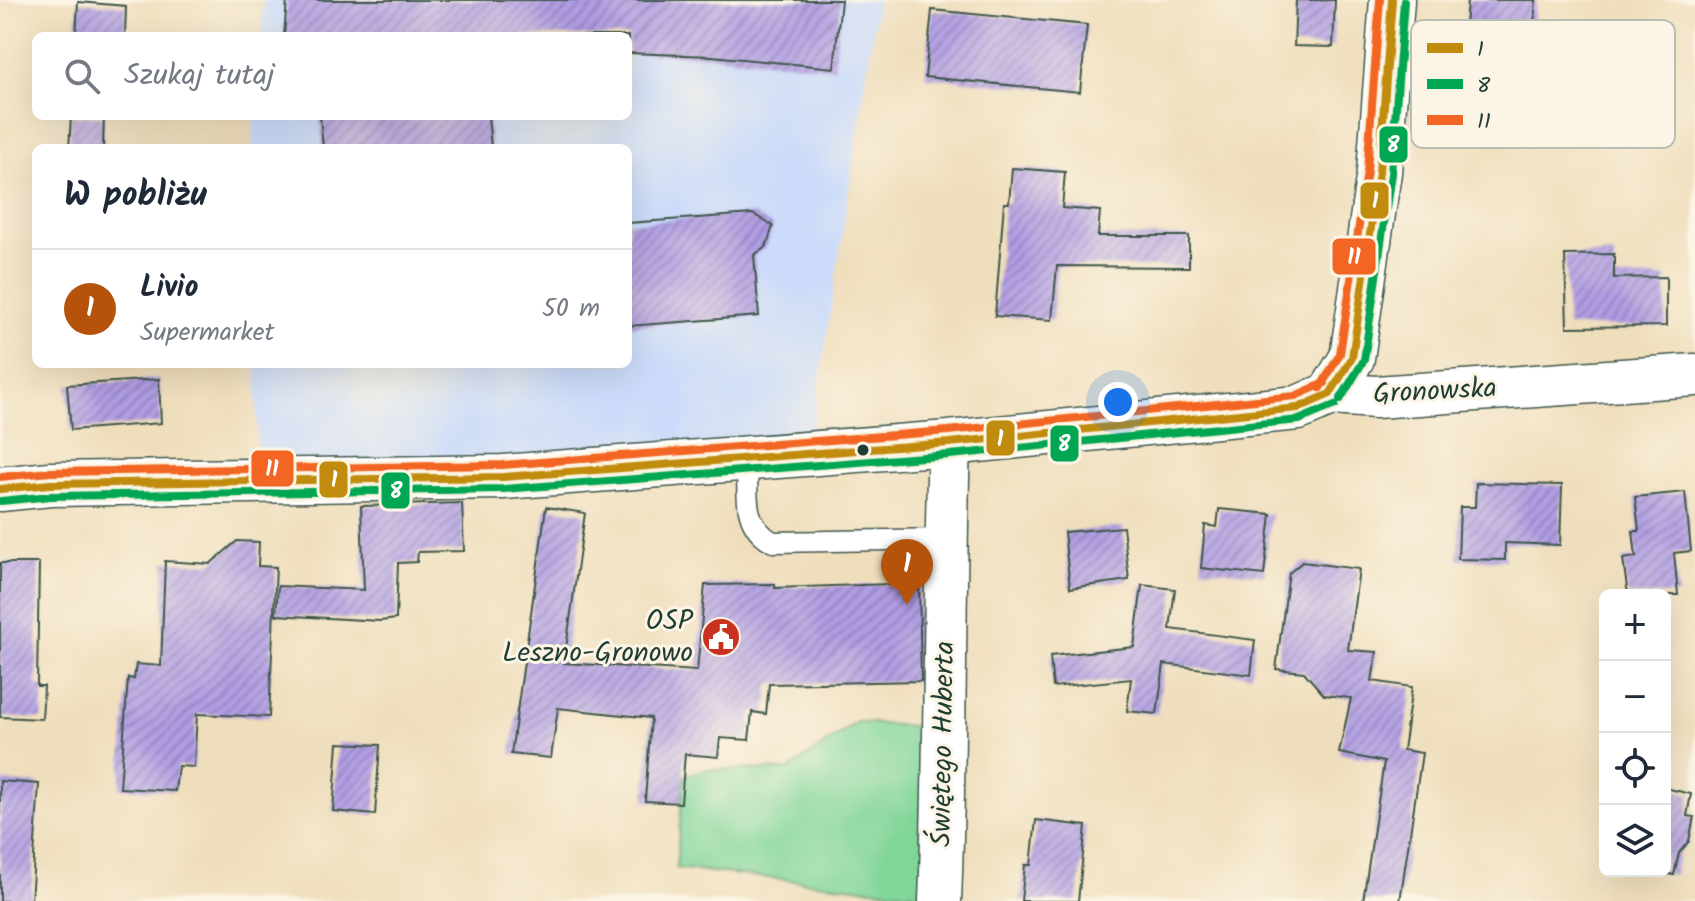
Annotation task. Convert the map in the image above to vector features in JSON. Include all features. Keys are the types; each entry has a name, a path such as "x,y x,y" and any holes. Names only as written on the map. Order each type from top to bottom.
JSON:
{"street":[{"path":"1330,394 1352,358 1379,172 1392,0"},
{"name":"Gronowska","path":"0,489 65,483 503,477 949,443 1298,408 1330,394 1376,397 1695,375"},
{"name":"Świętego Huberta","path":"940,901 947,698 949,443"}],"lane":[{"path":"748,458 749,517 754,528 773,542 946,539"}],"shaded area":[{"path":"263,0 878,0 809,453 258,480 256,368 632,368 632,144 252,144 254,120 632,120 632,32 261,32"}],"green space":[{"path":"857,722 922,727 928,895 676,868 684,776 706,769 788,770"}],"building":[{"path":"287,0 841,0 834,68 712,56 632,53 632,32 284,32"},
{"path":"1296,0 1335,0 1333,47 1294,46"},
{"path":"1467,0 1536,0 1534,20 1466,20"},
{"path":"78,2 126,6 125,32 76,32"},
{"path":"932,10 1087,25 1080,92 925,77"},
{"path":"71,120 104,120 103,144 69,144"},
{"path":"320,120 488,120 491,144 323,144"},
{"path":"1012,168 1065,172 1062,208 1100,211 1098,236 1189,236 1189,267 1057,266 1052,320 995,316 1004,203 1009,203"},
{"path":"753,214 773,226 766,247 754,255 759,316 632,326 632,223"},
{"path":"1614,254 1614,278 1666,277 1666,326 1567,327 1565,255"},
{"path":"159,379 161,423 71,430 67,385"},
{"path":"1476,483 1562,485 1560,545 1505,543 1505,560 1458,559 1460,507 1475,507"},
{"path":"1685,492 1691,551 1674,553 1678,595 1671,595 1671,589 1627,589 1623,559 1636,557 1633,531 1639,531 1635,497"},
{"path":"462,503 464,551 418,552 417,562 398,563 396,619 380,621 276,615 278,586 364,590 361,506"},
{"path":"546,507 585,513 564,663 697,671 705,585 775,584 775,588 919,583 921,681 769,684 766,714 752,712 749,740 720,738 718,757 685,754 681,803 645,801 651,718 558,708 551,758 511,754"},
{"path":"1219,509 1271,514 1264,575 1201,568 1205,525 1217,527"},
{"path":"1123,527 1129,580 1070,588 1064,532"},
{"path":"237,541 259,542 258,566 276,567 269,717 197,714 194,767 178,766 175,791 120,788 128,678 134,679 136,664 161,666 165,561 210,564"},
{"path":"1302,562 1359,569 1348,650 1377,652 1372,681 1412,687 1403,750 1422,753 1400,901 1363,901 1384,762 1339,753 1351,698 1324,695 1304,672 1276,669 1289,573"},
{"path":"0,563 39,563 37,686 44,686 42,719 0,717"},
{"path":"1142,585 1175,589 1170,629 1255,640 1251,675 1164,664 1157,714 1127,711 1131,679 1053,687 1050,656 1134,647"},
{"path":"338,743 380,745 375,815 333,811"},
{"path":"0,781 39,784 31,901 0,901"},
{"path":"1671,789 1691,794 1687,816 1694,817 1689,841 1679,853 1674,875 1671,874"},
{"path":"1036,820 1086,826 1078,901 1021,901 1025,865 1031,865"}],"transit line":[{"name":"11","path":"1320,388 1340,354 1367,171 1380,0"},
{"name":"1","path":"1330,394 1352,358 1379,172 1392,0"},
{"name":"8","path":"1340,400 1364,360 1391,174 1404,1"},
{"name":"11","path":"0,477 50,472 502,465 948,431 1295,396 1325,383"},
{"name":"1","path":"0,489 50,484 503,477 949,443 1298,408 1330,394"},
{"name":"8","path":"1,501 51,496 504,489 950,455 1299,420 1335,405"}],"place":[{"name":"Livio","path":"907,605"},
{"name":"OSP Leszno-Gronowo","path":"721,637"}]}
